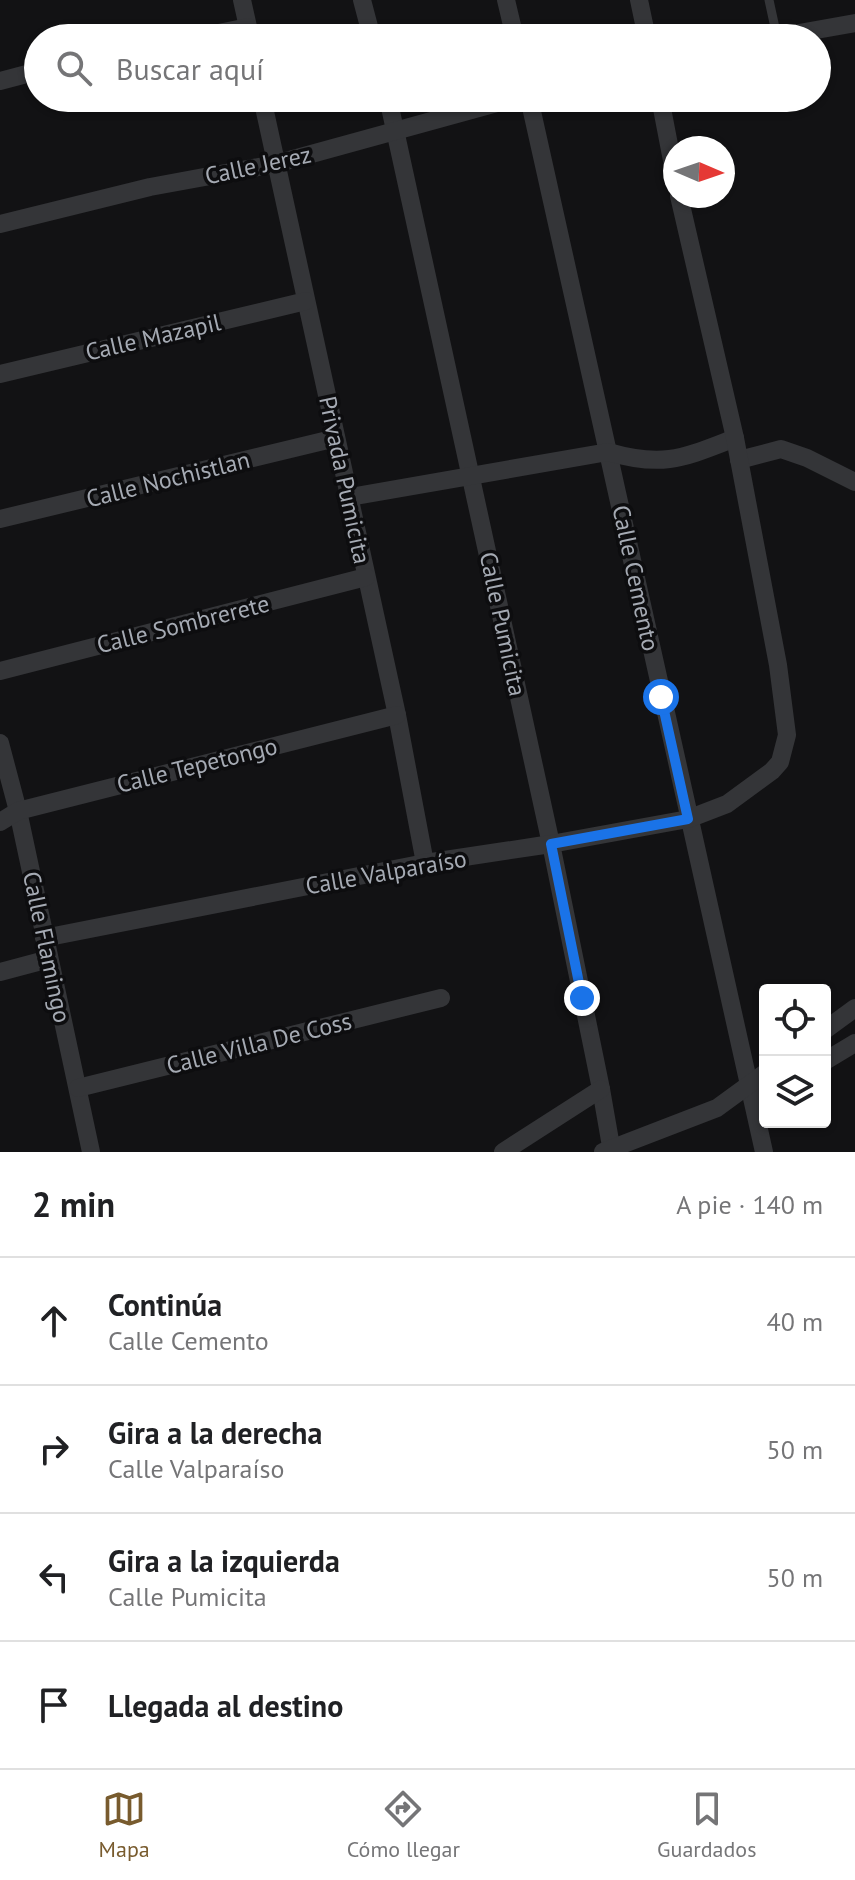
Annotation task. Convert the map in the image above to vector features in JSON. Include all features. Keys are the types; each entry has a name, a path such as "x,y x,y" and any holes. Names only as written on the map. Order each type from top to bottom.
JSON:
{"street":[{"path":"242,0 248,24"},
{"path":"362,0 368,24"},
{"path":"506,0 512,24"},
{"path":"639,0 644,24"},
{"path":"831,27 855,23"},
{"path":"0,81 24,75"},
{"name":"Privada Pumicita","path":"265,112 397,715 425,863"},
{"name":"Calle Pumicita","path":"392,112 551,844 601,1089 608,1151"},
{"name":"Calle Jerez","path":"0,224 150,187 275,164 466,112"},
{"name":"Calle Cemento","path":"532,112 688,819 757,1079 759,1101"},
{"path":"663,112 667,136"},
{"name":"Calle Valparaíso","path":"44,938 425,863 688,819 727,804 780,762 787,735 778,665 735,438 682,208"},
{"name":"Calle Mazapil","path":"0,374 306,301"},
{"name":"Calle Nochistlan","path":"0,519 336,438"},
{"path":"350,497 608,452 638,460 678,459 735,438"},
{"path":"739,460 781,449 855,482"},
{"name":"Calle Sombrerete","path":"0,671 366,577"},
{"name":"Calle Tepetongo","path":"0,822 18,811 397,715"},
{"name":"Calle Flamingo","path":"0,743 18,811 91,1152"},
{"path":"0,972 49,959"},
{"name":"Calle Villa De Coss","path":"78,1088 441,998"},
{"path":"831,1026 855,1008"},
{"path":"831,1057 855,1043"},
{"path":"717,1108 757,1079"},
{"path":"503,1152 601,1089"},
{"path":"608,1151 717,1108 759,1101"},
{"name":"Calle Cemento","path":"762,1128 764,1152"}],"lane":[{"path":"769,0 772,24"}],"route":[{"path":"582,998 551,844 688,819 661,697"}]}
